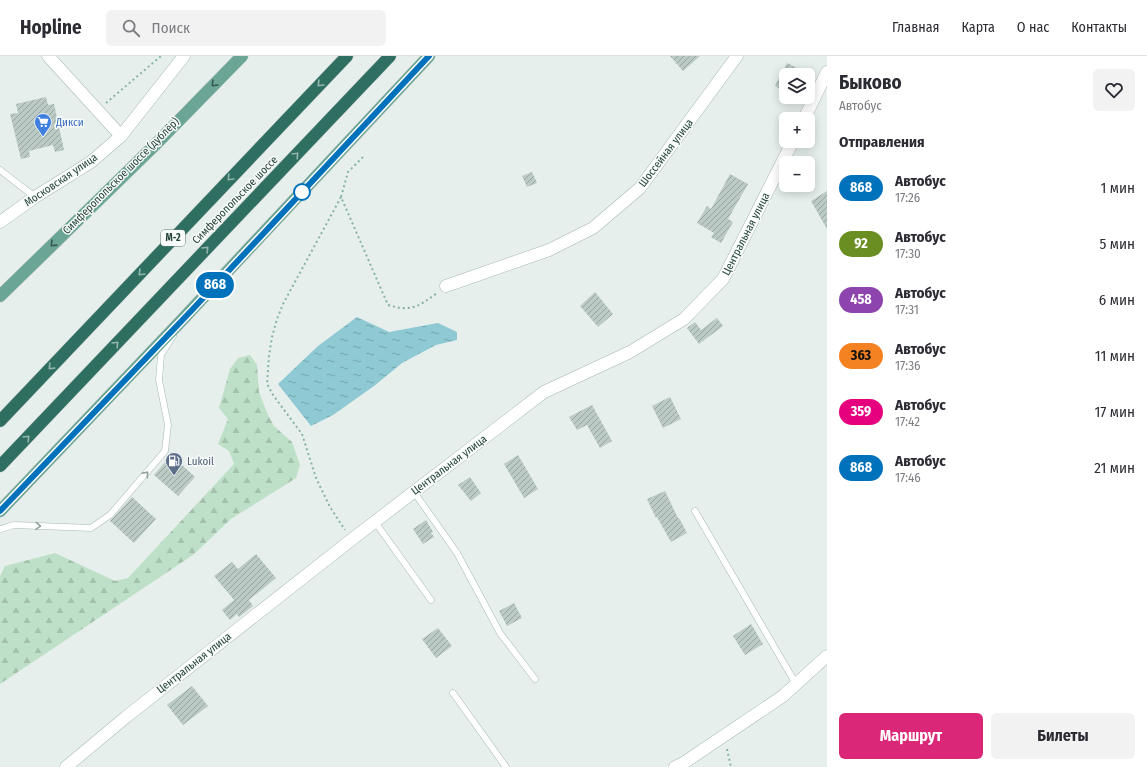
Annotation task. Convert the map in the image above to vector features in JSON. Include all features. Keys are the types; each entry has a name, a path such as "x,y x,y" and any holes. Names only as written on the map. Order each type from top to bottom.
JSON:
{"highway":[{"name":"Симферопольское шоссе","path":"0,421 347,56"},
{"name":"Симферопольское шоссе","path":"0,466 390,56"}],"main road":[{"name":"Симферопольское шоссе (дублёр)","path":"0,296 155,145 242,56"},
{"path":"0,511 181,321 429,56"}],"street":[{"path":"48,56 121,136"},
{"name":"Московская улица","path":"0,222 35,197 91,162 121,136 184,56"},
{"name":"Шоссейная улица","path":"446,286 548,250 593,228 640,188 737,56"},
{"path":"807,112 827,72"},
{"name":"Центральная улица","path":"66,767 126,717 351,540 544,392 630,352 684,318 723,278 789,148"},
{"path":"675,767 685,762 783,696 827,656"}],"lane":[{"path":"0,170 35,197"},
{"path":"0,529 14,525 91,528 110,515 165,451 168,425 159,380 162,355 181,321"},
{"path":"414,492 457,553 500,633 535,679"},
{"path":"695,510 796,684"},
{"path":"375,522 431,600"},
{"path":"453,693 506,767"}],"path":[{"path":"98,110 161,56"},
{"path":"351,540 330,507 316,478 302,434 273,395 267,384 269,356 277,319 283,304 341,197 348,172 363,157"},
{"path":"341,197 388,305 397,308 410,309 418,306 446,286"},
{"path":"724,736 731,767"}],"green space":[{"path":"250,355 257,365 259,392 268,415 274,426 292,442 300,465 296,478 231,519 193,555 0,684 0,576 5,566 55,553 115,581 128,578 234,464 229,451 218,444 228,419 219,408 230,369 238,358"}],"water":[{"path":"357,317 389,332 438,323 457,332 457,340 436,345 402,363 374,386 333,415 311,426 278,384 318,346"}],"building":[{"path":"670,56 700,56 683,71"},
{"path":"787,63 797,68 784,68"},
{"path":"779,78 779,88 775,86"},
{"path":"46,97 48,105 54,104 64,150 55,152 53,145 29,151 30,157 21,159 10,114 18,113 16,104"},
{"path":"532,172 537,183 527,187 522,176"},
{"path":"730,174 748,184 728,219 733,222 721,243 711,237 714,233 697,223 707,206 711,209"},
{"path":"827,191 827,229 811,201"},
{"path":"595,292 613,314 598,327 580,306"},
{"path":"717,318 723,326 699,344 687,328 695,322 701,330"},
{"path":"670,397 681,419 663,428 652,406"},
{"path":"592,405 612,441 600,448 587,425 577,430 569,417"},
{"name":"Lukoil","path":"171,455 195,477 178,496 154,475"},
{"path":"518,455 538,489 524,498 504,464"},
{"path":"470,477 481,493 471,501 458,485"},
{"path":"665,491 687,533 671,542 657,517 656,518 647,499"},
{"path":"132,497 156,519 134,543 110,521"},
{"path":"426,520 433,532 431,533 434,537 423,544 413,529"},
{"path":"256,554 276,578 249,600 253,606 239,617 237,614 230,620 222,610 234,600 214,576 232,562 238,569"},
{"path":"514,603 522,618 507,626 499,611"},
{"path":"751,624 763,644 745,655 733,636"},
{"path":"438,628 452,646 436,658 422,639"},
{"path":"192,686 208,706 183,725 167,705"}],"bus line":[{"name":"868","path":"0,511 192,310 429,56"}],"place":[{"name":"Дикси","path":"43,137"},
{"name":"Lukoil","path":"174,476"}]}
